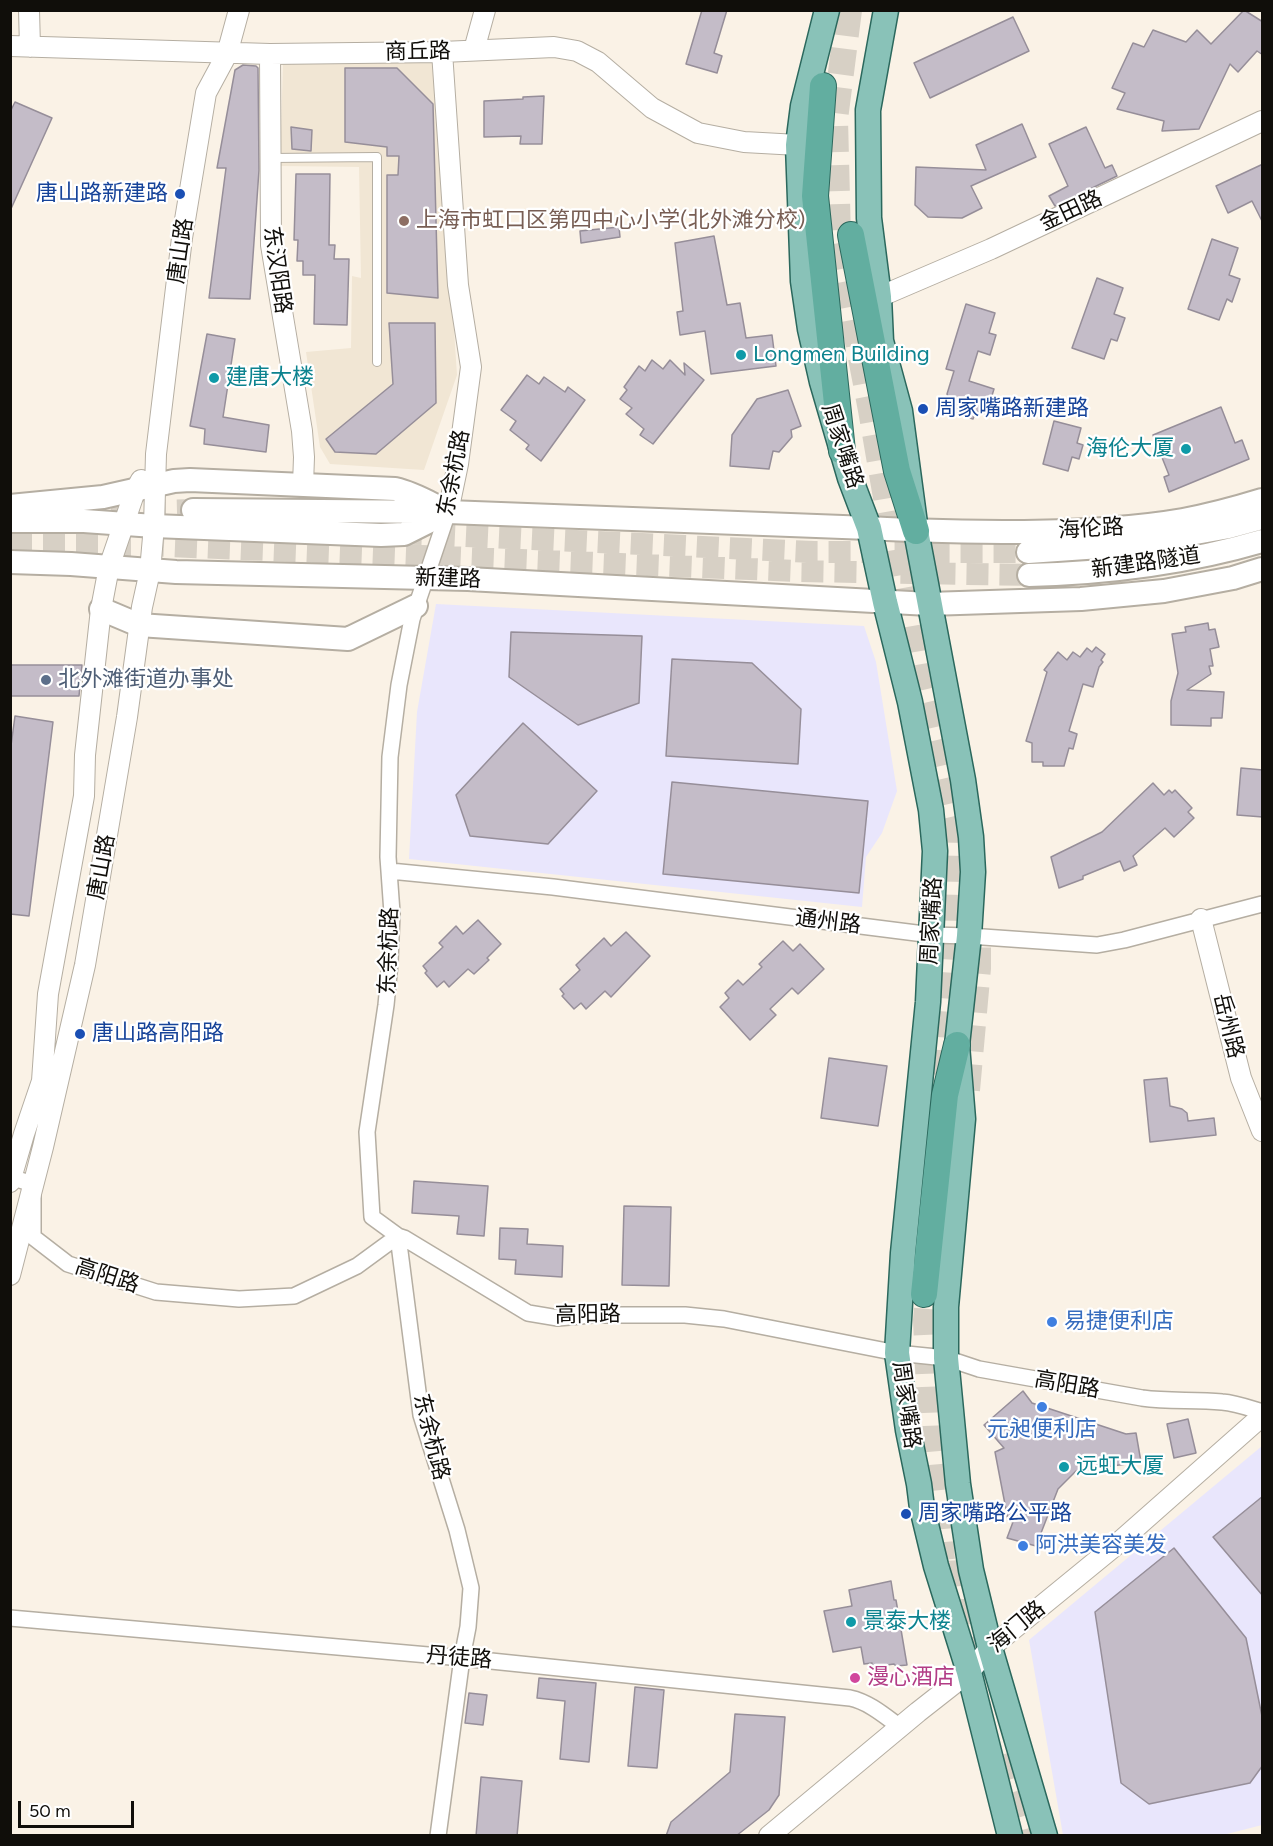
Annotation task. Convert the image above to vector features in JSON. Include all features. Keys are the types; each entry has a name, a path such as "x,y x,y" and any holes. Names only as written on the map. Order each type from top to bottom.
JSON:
{"highway":[{"path":"823,86 815,195 842,451"},
{"path":"851,236 897,471 916,531"},
{"path":"924,1294 945,1095 957,1045"}],"main road":[{"name":"周家嘴路","path":"827,10 803,106 798,145 803,281 810,329 822,382 850,478 869,528 910,702 931,810 935,851 927,1013 903,1253 897,1353 922,1508 936,1566 969,1672 1010,1836"},
{"name":"周家嘴路","path":"886,10 868,110 869,218 879,297 881,341 900,411 916,531 963,780 973,872 969,936 957,1045 963,1119 946,1307 946,1358 958,1484 971,1570 990,1648 1045,1836"},
{"name":"新建路","path":"10,506 66,502 190,480 395,489 423,499 448,512 869,528"},
{"name":"海伦路","path":"869,528 916,531 1076,531 1144,526 1221,512 1263,500"},
{"path":"193,510 448,512"},
{"name":"新建路","path":"10,521 84,521 123,525 381,535 404,534 448,512"},
{"name":"新建路隧道","path":"1028,552 1129,544 1229,527 1263,518"},
{"name":"新建路隧道","path":"1029,575 1076,574 1123,569 1229,550 1263,541"},
{"name":"新建路","path":"10,562 71,564 150,571 468,579 929,604"},
{"path":"929,604 1081,599 1164,591 1233,578 1263,569"},
{"path":"101,609 139,625 348,639 416,606"}],"street":[{"path":"20,46 29,10"},
{"path":"227,54 238,10"},
{"path":"474,50 485,10"},
{"name":"商丘路","path":"20,46 227,54 442,52 554,47 577,51 608,70 652,108 698,133 744,142 798,145"},
{"name":"东余杭路","path":"438,1836 468,1627 471,1588 457,1530 421,1415 398,1236 372,1217 367,1132 386,1005 392,913 388,857 390,757 399,685 416,606 448,512 458,464 471,367 458,285 442,52"},
{"name":"唐山路","path":"11,1179 42,1081 48,994 84,796 85,754 101,609 109,567 123,525 146,488 156,454 182,238 203,107 210,81 227,54"},
{"name":"东汉阳路","path":"270,54 271,245 302,431 303,485"},
{"name":"金田路","path":"879,297 991,249 1263,121"},
{"name":"唐山路","path":"10,1275 85,965 127,717 139,625 150,571 154,526 146,488"},
{"name":"通州路","path":"390,871 553,887 932,935 1096,945 1124,940 1263,904"},
{"name":"岳州路","path":"1201,920 1241,1078 1263,1131"},
{"path":"11,1179 33,1184"},
{"name":"高阳路","path":"33,1184 33,1237 68,1264 156,1292 239,1299 294,1296 357,1266 398,1236 528,1313 558,1318 592,1314 685,1315 724,1319 897,1353 946,1358 979,1369 1142,1398 1222,1402 1244,1406 1263,1414"},
{"name":"海门路","path":"769,1836 969,1672 990,1648 1116,1545 1263,1414"},
{"name":"丹徒路","path":"10,1618 462,1658 850,1698 869,1706 900,1727"}],"lane":[{"path":"270,158 377,157 377,363"}],"shaded area":[{"name":"上海市虹口区第四中心小学(北外滩分校)","path":"436,61 457,375 424,470 330,464 320,447 306,352 351,348 352,276 361,278 359,167 280,166 283,63"},
{"path":"436,604 864,626 876,662 897,791 882,833 866,857 862,907 409,859 417,712"},
{"path":"1262,1446 1262,1825 1223,1835 1063,1835 1029,1640"}],"building":[{"path":"702,10 727,10 714,53 722,56 717,73 686,64"},
{"path":"1244,10 1263,22 1263,55 1257,51 1238,72 1230,64 1199,129 1162,131 1164,121 1117,109 1125,93 1112,88 1133,43 1144,47 1153,30 1186,42 1197,30 1211,44"},
{"path":"1013,17 1029,51 930,98 914,63"},
{"path":"243,65 258,68 259,170 250,299 209,298 226,168 217,168 235,70"},
{"path":"345,68 397,68 433,104 438,298 387,293 387,175 398,175 399,156 387,156 387,147 345,142"},
{"path":"544,96 542,144 520,144 521,136 484,137 484,101"},
{"path":"15,102 52,118 10,211 10,112"},
{"path":"1022,124 1036,157 971,186 982,208 962,218 928,217 915,205 916,167 986,170 976,145"},
{"path":"291,127 312,130 311,151 292,149"},
{"path":"1086,127 1105,168 1112,165 1117,176 1055,206 1049,196 1068,186 1049,144"},
{"path":"1263,164 1263,223 1252,201 1228,213 1216,186"},
{"path":"296,174 330,174 329,245 335,245 334,259 349,259 347,325 314,324 315,275 303,275 303,261 297,261 298,240 294,240"},
{"path":"619,227 620,237 581,243 580,231"},
{"path":"714,236 727,305 740,303 746,338 772,335 776,366 711,374 705,331 680,335 677,312 683,311 675,243"},
{"path":"1212,239 1238,248 1229,275 1240,279 1232,302 1227,299 1219,320 1188,309"},
{"path":"1097,278 1123,288 1114,314 1125,318 1117,341 1111,339 1104,359 1072,348"},
{"path":"966,304 995,313 989,333 996,335 990,355 978,351 969,381 994,389 986,415 976,411 973,419 954,413 947,394 954,371 946,369"},
{"path":"389,323 435,323 436,403 376,454 335,452 326,439 393,384"},
{"name":"建唐大楼","path":"207,334 235,339 223,417 269,425 266,452 204,444 205,429 190,426"},
{"path":"652,360 663,369 670,360 685,375 684,363 704,380 653,444 640,435 644,429 626,414 632,408 620,399 627,390 624,387 639,366 645,371"},
{"path":"527,375 539,384 544,377 565,392 568,387 585,400 541,461 526,449 529,445 510,430 516,421 501,410"},
{"path":"788,390 801,426 791,430 792,437 779,452 773,451 769,469 730,466 732,435 757,399"},
{"name":"海伦大厦","path":"1221,407 1235,443 1242,440 1249,459 1169,492 1164,477 1169,475 1153,435"},
{"path":"1054,421 1081,428 1077,443 1083,445 1079,459 1072,457 1068,471 1043,464"},
{"path":"1208,623 1209,630 1215,629 1219,647 1210,649 1213,666 1209,666 1211,674 1187,690 1224,692 1222,718 1211,718 1211,726 1171,725 1171,701 1178,673 1172,634 1186,632 1185,627"},
{"path":"511,632 642,636 639,703 578,725 509,677"},
{"path":"1096,647 1105,654 1101,660 1103,662 1099,667 1093,687 1083,684 1069,731 1077,734 1073,749 1069,748 1064,766 1043,766 1043,762 1032,762 1032,743 1026,741 1047,672 1044,670 1058,652 1067,660 1073,652 1080,657 1087,648 1092,652"},
{"path":"672,659 752,663 801,709 798,764 666,756"},
{"name":"北外滩街道办事处","path":"10,665 82,665 79,696 10,696"},
{"path":"15,716 53,722 29,916 10,914 10,753"},
{"path":"523,723 597,791 548,844 470,836 456,795"},
{"path":"1241,768 1263,770 1263,817 1237,815"},
{"path":"672,782 868,801 859,893 663,874"},
{"path":"1153,783 1164,795 1169,790 1172,793 1175,790 1192,808 1188,812 1194,818 1174,837 1165,828 1133,856 1137,865 1124,871 1120,861 1059,888 1051,857 1102,832"},
{"path":"478,920 501,944 474,974 468,969 449,987 444,981 437,987 425,973 427,971 423,966 443,947 439,943 456,926 463,934"},
{"path":"626,932 650,956 611,997 605,991 586,1009 581,1003 574,1009 562,996 564,994 560,989 580,970 576,965 604,938 611,946"},
{"path":"783,941 793,951 800,944 824,969 798,994 792,988 770,1009 776,1015 750,1040 720,1007 729,998 725,993 738,980 743,985 762,967 759,964"},
{"path":"829,1058 887,1066 878,1126 821,1118"},
{"path":"1167,1078 1170,1106 1187,1113 1188,1121 1214,1118 1216,1135 1150,1142 1144,1080"},
{"path":"414,1181 488,1186 484,1236 457,1234 459,1216 412,1213"},
{"path":"624,1206 671,1207 669,1286 622,1285"},
{"path":"500,1228 528,1229 527,1244 563,1246 562,1277 515,1274 516,1260 499,1259"},
{"name":"远虹大厦","path":"1023,1391 1032,1403 1126,1434 1136,1433 1141,1462 1076,1471 1058,1489 1036,1546 1007,1538 1013,1522 1008,1520 995,1452 1004,1448 984,1425"},
{"path":"1188,1419 1196,1453 1174,1458 1167,1424"},
{"path":"1263,1496 1263,1596 1213,1537"},
{"path":"1174,1548 1246,1638 1263,1721 1263,1765 1250,1783 1149,1804 1121,1783 1095,1612"},
{"name":"景泰大楼","path":"891,1581 907,1665 872,1667 872,1663 864,1664 861,1647 833,1652 824,1611 852,1606 849,1590"},
{"path":"539,1678 596,1683 589,1762 560,1759 565,1701 537,1698"},
{"path":"635,1687 664,1690 657,1768 628,1766"},
{"path":"469,1693 487,1695 483,1725 465,1723"},
{"path":"735,1714 785,1717 779,1795 769,1810 736,1836 666,1836 671,1822 730,1772"},
{"path":"481,1777 522,1781 517,1836 476,1836"}],"tunnel":[{"path":"849,10 835,119 838,238 871,410 917,678 954,836 952,939 943,1075"},
{"path":"78,513 193,510"},
{"path":"400,533 814,552 1028,552"},
{"path":"10,545 142,545 799,571 1029,575"},
{"path":"967,1090 978,968 978,932"},
{"path":"930,1270 926,1320 931,1437 942,1560"},
{"path":"962,1560 966,1621 977,1665"},
{"path":"1001,1755 1024,1836"}],"place":[{"name":"唐山路新建路","path":"180,194"},
{"name":"上海市虹口区第四中心小学(北外滩分校)","path":"404,221"},
{"name":"Longmen Building","path":"741,355"},
{"name":"建唐大楼","path":"214,378"},
{"name":"周家嘴路新建路","path":"923,409"},
{"name":"海伦大厦","path":"1186,449"},
{"name":"北外滩街道办事处","path":"46,680"},
{"name":"唐山路高阳路","path":"80,1034"},
{"name":"易捷便利店","path":"1052,1322"},
{"name":"元昶便利店","path":"1042,1407"},
{"name":"远虹大厦","path":"1064,1467"},
{"name":"周家嘴路公平路","path":"906,1514"},
{"name":"阿洪美容美发","path":"1023,1546"},
{"name":"景泰大楼","path":"851,1622"},
{"name":"漫心酒店","path":"855,1678"}]}
